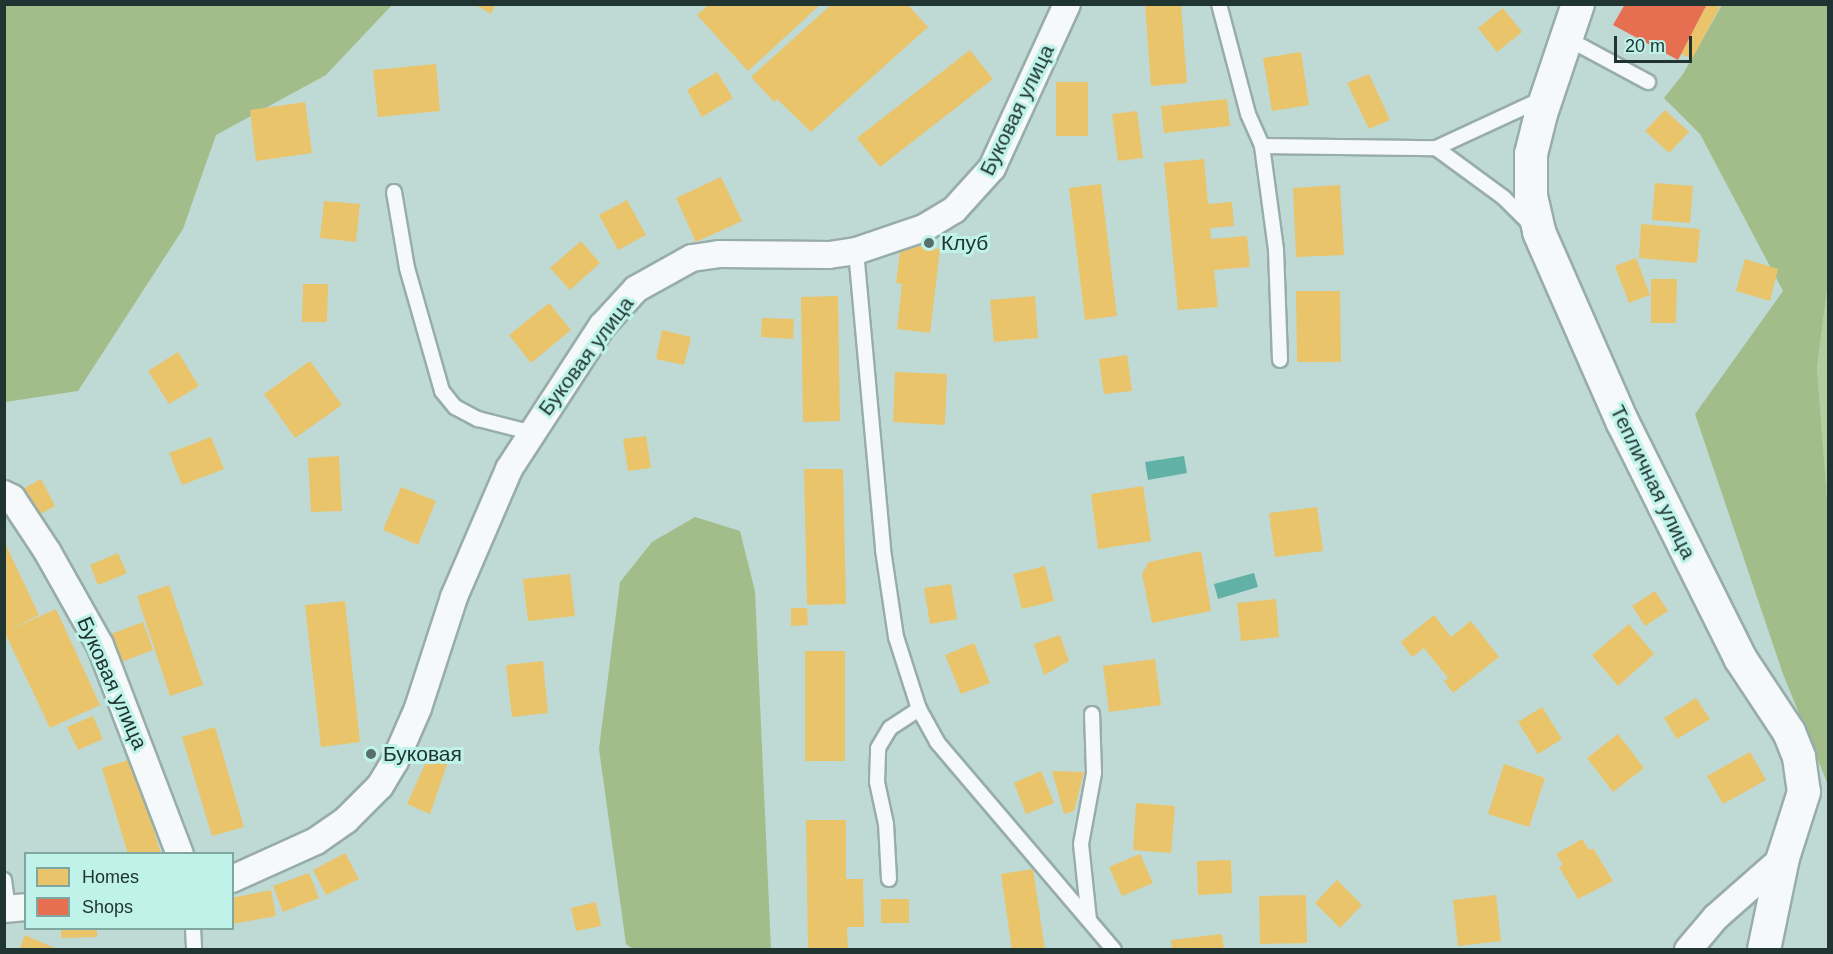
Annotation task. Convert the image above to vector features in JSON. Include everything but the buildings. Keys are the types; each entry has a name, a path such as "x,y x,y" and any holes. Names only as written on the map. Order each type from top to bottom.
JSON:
{"street":[{"name":"Буковая улица","path":"234,878 316,841 346,820 380,786 395,761 418,708 454,597 490,510 529,432 602,326 636,289 665,269 692,258 719,254 828,255 856,251 924,228 954,210 974,193 992,168 1016,121 1067,4"},
{"name":"Тепличная улица","path":"1578,4 1568,39 1546,97 1531,154 1531,196 1539,232 1623,423 1740,658 1790,732 1804,777 1804,792 1783,858 1764,950"},
{"name":"Буковая улица","path":"4,494 12,498 47,551 100,645 179,852"},
{"path":"1688,950 1716,917 1783,858"}],"lane":[{"path":"1219,4 1248,114 1262,146 1276,250 1280,360"},
{"path":"1568,39 1648,82"},
{"path":"1262,146 1436,148 1546,97"},
{"path":"1436,148 1504,198 1539,232"},
{"path":"394,192 407,268 442,391 455,407 478,419 529,432"},
{"path":"856,251 885,561 896,637 919,709 937,742 1114,950"},
{"path":"889,879 886,824 877,782 878,748 890,728 919,709"},
{"path":"1089,920 1081,844 1094,774 1092,714"},
{"path":"4,880 11,910"},
{"path":"193,930 194,950"}],"green space":[{"path":"5,5 392,5 326,75 216,135 183,229 78,391 5,402"},
{"path":"1722,5 1828,5 1828,282 1817,368 1828,512 1828,785 1783,674 1695,414 1783,291 1700,134 1664,98 1683,74"},
{"path":"1828,282 1828,512 1817,368"},
{"path":"695,517 740,531 755,591 771,949 635,950 626,944 599,749 620,582 652,542"}],"water":[{"path":"1184,456 1187,473 1148,480 1145,462"},
{"path":"1254,573 1258,587 1218,599 1214,584"}],"place":[{"name":"Клуб","path":"929,243"},
{"name":"Буковая","path":"371,754"}]}
